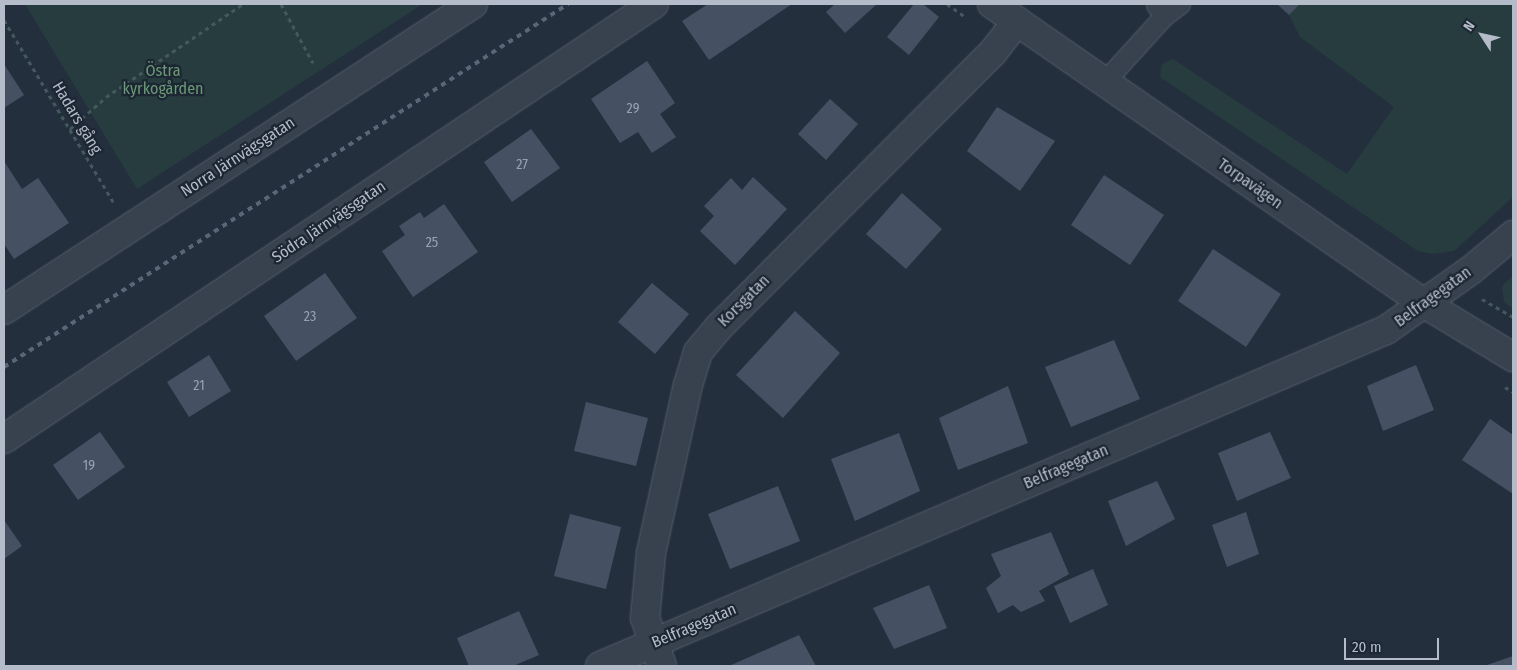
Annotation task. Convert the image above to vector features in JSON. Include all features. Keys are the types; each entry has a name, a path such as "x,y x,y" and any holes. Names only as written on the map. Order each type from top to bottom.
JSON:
{"street":[{"name":"Norra Järnvägsgatan","path":"4,310 473,4"},
{"name":"Södra Järnvägsgatan","path":"4,439 654,4"},
{"name":"Torpavägen","path":"992,4 1103,83 1425,304 1513,357"},
{"name":"Korsgatan","path":"657,655 644,618 651,553 688,385 698,352 719,327 993,52 1017,21"},
{"name":"Belfragegatan","path":"600,666 657,655 1346,349 1386,330 1425,304 1513,235"}],"lane":[{"path":"1103,83 1160,10 1180,4"}],"path":[{"path":"70,129 106,97 243,4"},
{"path":"281,4 313,63"},
{"name":"Hadars gång","path":"4,20 129,228"}],"green space":[{"name":"Östra kyrkogården","path":"25,4 423,4 137,189"},
{"path":"1300,4 1513,4 1513,197 1454,251 1433,254 1418,251 1160,77 1162,64 1173,59 1347,174 1394,107 1300,37 1289,15"},
{"path":"1513,276 1513,309 1504,302 1502,286"}],"building":[{"path":"708,4 792,4 709,60 682,21"},
{"path":"835,4 877,4 845,33 826,12"},
{"path":"914,4 923,4 939,17 909,55 887,37"},
{"path":"1277,4 1300,4 1289,15"},
{"path":"647,61 675,103 660,114 676,137 652,153 638,132 620,143 591,99"},
{"path":"4,64 24,95 4,108"},
{"path":"830,99 858,124 826,160 798,134"},
{"path":"997,107 1055,141 1020,191 967,151"},
{"path":"531,129 560,168 512,202 484,162"},
{"path":"4,161 22,189 38,178 69,223 14,259 4,244"},
{"path":"1104,175 1164,215 1130,265 1071,225"},
{"path":"753,177 787,209 735,265 700,231 714,216 704,206 731,178 742,190"},
{"path":"902,193 942,229 906,269 866,234"},
{"path":"444,204 478,252 413,297 382,251 405,235 399,226 420,212 424,218"},
{"path":"1213,249 1281,294 1246,347 1178,301"},
{"path":"325,273 357,318 296,361 264,316"},
{"path":"652,283 689,314 655,354 618,322"},
{"path":"795,311 840,353 783,418 736,375"},
{"path":"1114,340 1140,399 1071,427 1045,367"},
{"path":"209,355 231,391 189,417 167,382"},
{"path":"1416,365 1434,410 1383,431 1367,386"},
{"path":"1008,386 1028,443 958,470 939,418"},
{"path":"586,402 648,418 636,466 574,451"},
{"path":"1490,419 1513,435 1513,494 1462,460"},
{"path":"100,432 125,467 78,500 53,465"},
{"path":"1270,432 1291,478 1237,501 1218,453"},
{"path":"899,433 920,491 855,521 831,459"},
{"path":"1157,481 1175,519 1126,546 1108,501"},
{"path":"778,486 800,541 730,569 708,514"},
{"path":"1246,512 1259,554 1227,567 1212,525"},
{"path":"570,514 621,527 606,589 554,576"},
{"path":"4,520 22,546 4,559"},
{"path":"1051,532 1069,574 1039,591 1045,601 1021,612 1013,605 998,613 986,588 1001,576 991,554"},
{"path":"1093,569 1108,605 1070,623 1054,586"},
{"path":"929,585 947,628 894,649 873,608"},
{"path":"519,611 539,655 513,666 469,666 457,638"},
{"path":"799,635 816,666 729,666"},
{"path":"1513,656 1513,666 1484,666"}],"railway":[{"path":"4,367 568,4"}]}
